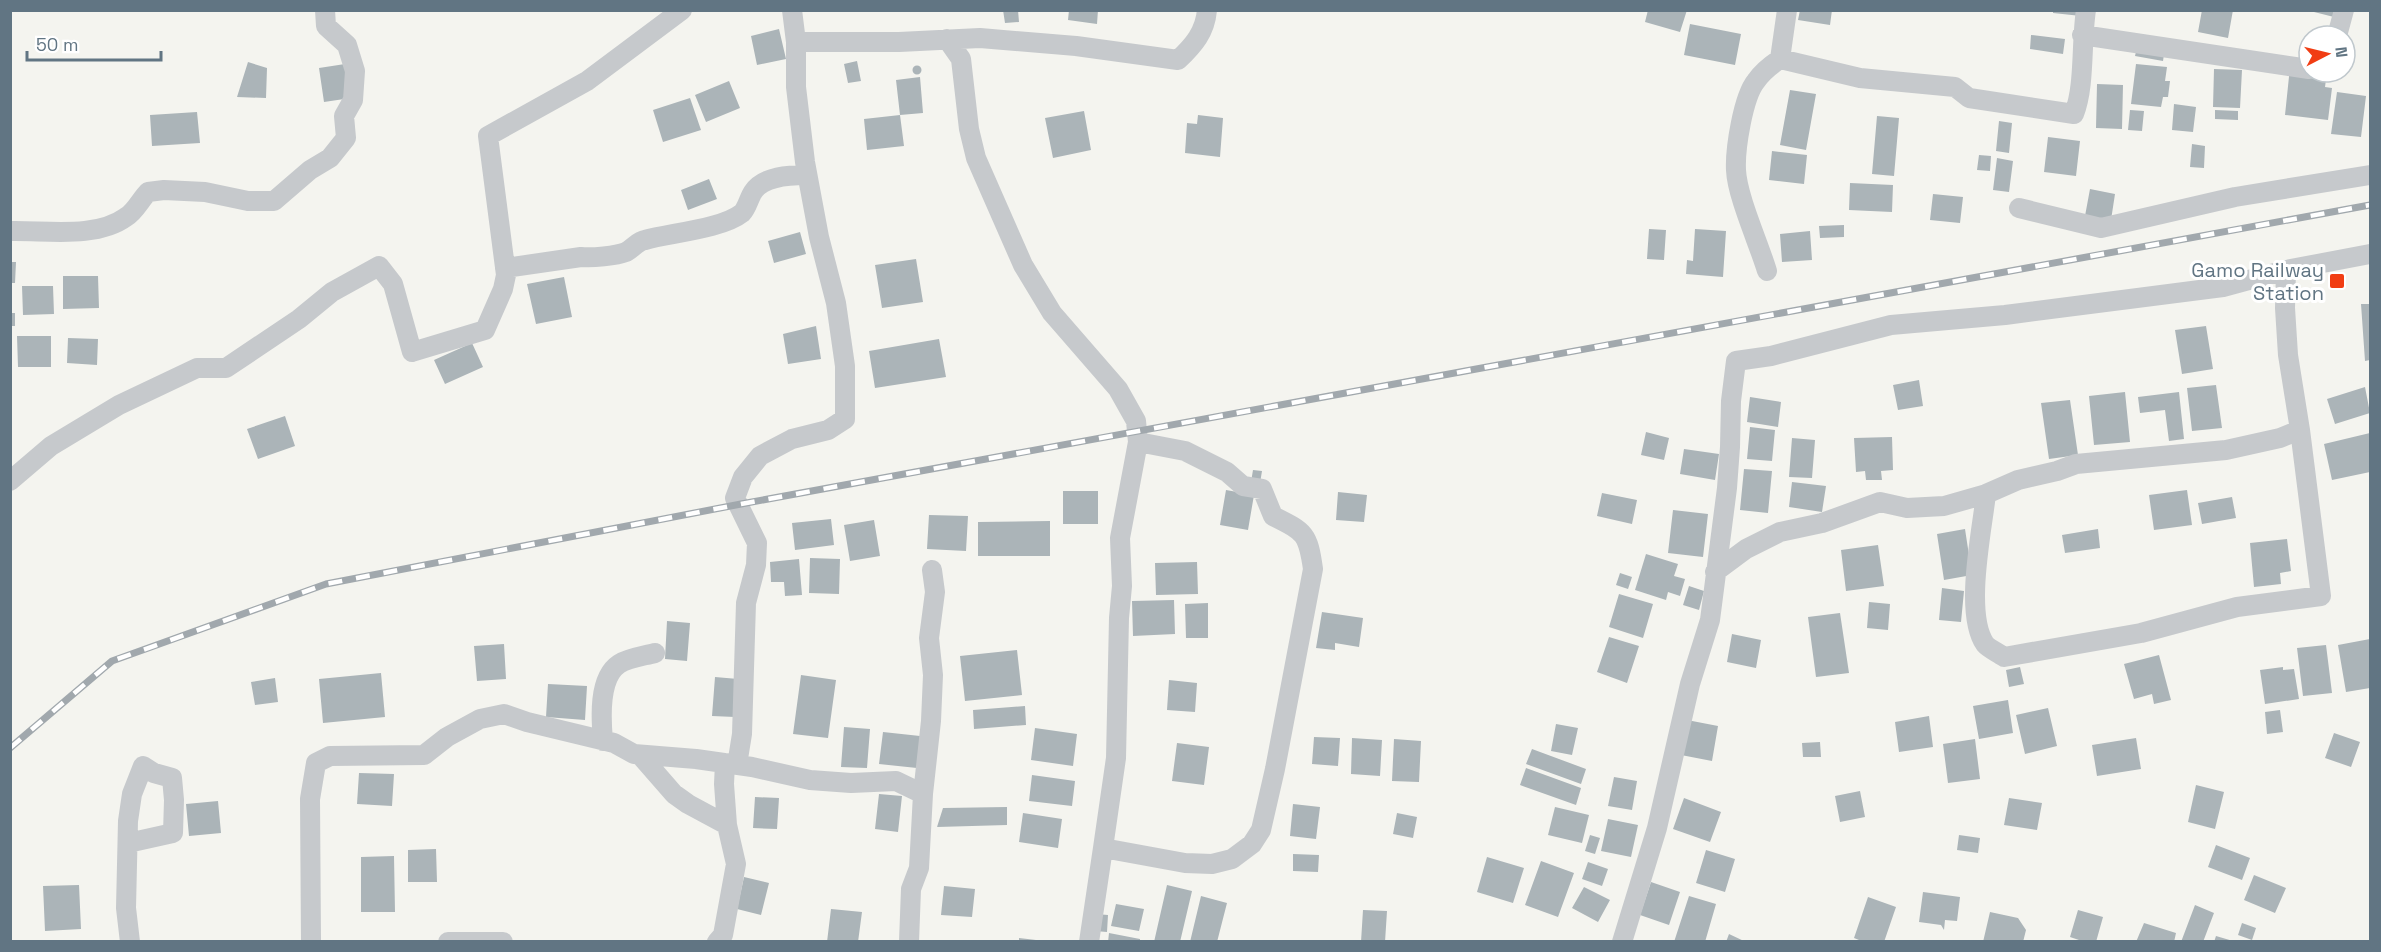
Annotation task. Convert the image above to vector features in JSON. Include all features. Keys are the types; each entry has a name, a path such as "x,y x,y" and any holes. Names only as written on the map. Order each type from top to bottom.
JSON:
{"street":[{"path":"10,231 49,233 105,228 128,216 148,192 164,190 205,192 248,201 274,201 310,170 330,158 346,138 344,116 353,100 355,70 347,45 326,26 325,10"},
{"path":"10,481 51,446 118,405 197,368 226,368 299,319 332,292 379,266 393,284 412,352 485,330 503,289 505,268 488,136 587,81 682,10"},
{"path":"796,42 899,42 980,38 1076,46 1178,60 1194,45 1206,25 1207,10"},
{"path":"1767,271 1736,171 1737,144 1743,114 1754,82 1780,59 1787,10"},
{"path":"1780,59 1860,78 1955,87 1969,98 2074,114 2079,102 2082,35 2086,10"},
{"path":"717,942 723,935 736,864 728,825 724,784 742,734 746,603 756,565 757,543 735,498 743,477 760,456 792,439 828,430 845,419 845,366 836,303 819,237 807,175 796,87 796,42 792,11"},
{"path":"2082,35 2297,67"},
{"path":"947,39 962,59 969,129 976,158 1023,265 1052,313 1118,389 1136,421 1138,442 1120,538 1122,586 1119,618 1116,758 1089,942"},
{"path":"505,268 625,252 643,240 684,233 722,222 743,212 754,190 763,183 787,175 807,175"},
{"path":"2019,208 2101,228 2235,197 2370,175"},
{"path":"1622,942 1657,828 1690,684 1710,620 1727,488 1731,447 1731,401 1736,361 1781,353 1891,326 2005,315 2223,287 2286,270 2370,254"},
{"path":"1986,494 1974,593 1977,623 1986,645 2004,657 2140,633 2237,607 2321,596 2288,355 2285,308 2286,270"},
{"path":"1715,572 1746,549 1780,532 1822,523 1880,502 1907,508 1944,506 1986,494 2018,480 2076,464 2226,450 2280,438 2300,430"},
{"path":"1103,848 1185,863 1212,864 1232,859 1252,844 1261,830 1275,769 1313,568 1310,543 1297,527 1274,516 1262,489 1243,486 1227,472 1185,451 1138,442"},
{"path":"909,942 911,889 919,868 923,794 931,721 933,675 929,638 935,592 932,570"},
{"path":"603,741 601,724 608,676 619,664 655,653"},
{"path":"311,942 310,799 316,763 330,756 424,755 447,737 480,719 504,714 526,722 603,741 640,755 731,764 810,780 850,783 896,781 923,794"},
{"path":"640,755 674,794 728,825"},
{"path":"128,843 126,908 129,942"},
{"path":"448,942 503,942"}],"building":[{"path":"1003,10 1018,10 1019,22 1005,23"},
{"path":"1069,10 1098,10 1097,24 1068,20"},
{"path":"1648,10 1687,10 1680,32 1645,22"},
{"path":"1800,10 1832,10 1830,25 1798,20"},
{"path":"2053,10 2081,10 2081,16 2053,13"},
{"path":"2202,10 2233,10 2228,38 2198,32"},
{"path":"2306,10 2335,10 2334,17"},
{"path":"1690,24 1741,34 1735,65 1684,55"},
{"path":"779,29 786,59 757,65 751,36"},
{"path":"2031,35 2065,39 2063,54 2030,49"},
{"path":"2138,43 2165,48 2163,61 2135,56"},
{"path":"857,61 861,81 848,83 844,64"},
{"path":"248,62 267,68 266,98 237,97"},
{"path":"345,64 351,98 324,102 319,68"},
{"path":"2136,64 2167,67 2165,81 2170,81 2168,97 2163,97 2161,107 2131,104"},
{"path":"917,65 922,70 917,75 912,70"},
{"path":"2290,67 2297,69 2297,84 2325,84 2325,87 2332,88 2328,120 2285,115"},
{"path":"2214,69 2242,70 2240,108 2213,107"},
{"path":"920,77 923,113 900,115 896,80"},
{"path":"729,81 740,108 706,122 695,95"},
{"path":"2097,84 2123,85 2122,129 2096,128"},
{"path":"1790,90 1816,94 1806,150 1780,145"},
{"path":"2337,92 2366,96 2361,137 2331,134"},
{"path":"690,98 701,130 663,142 653,110"},
{"path":"2174,104 2196,107 2193,132 2172,130"},
{"path":"2130,110 2144,111 2142,131 2128,130"},
{"path":"2215,110 2238,111 2238,120 2215,119"},
{"path":"1084,111 1091,150 1053,158 1045,118"},
{"path":"197,112 200,143 152,146 150,115"},
{"path":"900,115 904,146 867,150 864,119"},
{"path":"1198,115 1223,118 1220,157 1185,153 1187,123 1197,124"},
{"path":"1877,116 1899,118 1894,176 1872,174"},
{"path":"1999,121 2012,123 2009,153 1996,151"},
{"path":"2048,137 2080,141 2076,176 2044,172"},
{"path":"2192,144 2205,146 2204,168 2190,167"},
{"path":"1772,151 1807,155 1804,184 1769,180"},
{"path":"1979,155 1991,156 1990,171 1977,170"},
{"path":"1997,158 2013,161 2009,192 1993,190"},
{"path":"709,179 717,199 688,210 681,190"},
{"path":"1850,183 1893,185 1892,212 1849,210"},
{"path":"2090,189 2115,194 2111,220 2085,216"},
{"path":"1933,194 1963,197 1960,223 1930,220"},
{"path":"1844,225 1844,237 1820,238 1819,226"},
{"path":"1649,229 1666,230 1664,260 1647,259"},
{"path":"1695,229 1726,231 1723,277 1686,274 1687,260 1693,261"},
{"path":"1810,231 1812,260 1782,262 1780,234"},
{"path":"800,232 806,254 774,263 768,241"},
{"path":"916,259 923,302 882,308 875,265"},
{"path":"10,262 16,262 15,283 10,283"},
{"path":"63,276 98,276 99,308 63,309"},
{"path":"564,277 572,317 536,324 527,284"},
{"path":"22,286 53,286 54,314 23,315"},
{"path":"2361,304 2370,304 2370,360 2365,361"},
{"path":"10,313 15,313 15,326 10,326"},
{"path":"816,326 821,359 788,364 783,334"},
{"path":"2206,326 2213,369 2182,374 2175,330"},
{"path":"17,336 51,336 51,367 18,367"},
{"path":"68,338 98,339 97,365 67,363"},
{"path":"939,339 946,377 875,388 869,351"},
{"path":"472,343 483,367 445,384 434,360"},
{"path":"1919,380 1923,406 1898,410 1893,385"},
{"path":"2216,385 2222,428 2192,431 2187,388"},
{"path":"2365,387 2370,413 2335,424 2327,399"},
{"path":"2125,392 2130,442 2094,445 2089,396"},
{"path":"2179,392 2184,439 2169,441 2165,410 2140,413 2138,397"},
{"path":"1750,397 1781,402 1778,427 1747,422"},
{"path":"2070,400 2078,455 2049,459 2041,403"},
{"path":"285,416 295,446 258,459 247,429"},
{"path":"1750,427 1775,430 1772,461 1747,459"},
{"path":"1646,432 1669,438 1664,460 1641,455"},
{"path":"2370,433 2370,472 2332,480 2324,444"},
{"path":"1892,437 1893,470 1881,471 1882,480 1866,480 1865,471 1856,472 1854,438"},
{"path":"1792,438 1815,440 1812,478 1789,477"},
{"path":"1684,449 1719,454 1715,480 1680,474"},
{"path":"1744,469 1772,471 1768,513 1740,510"},
{"path":"1253,470 1262,471 1260,483 1251,482"},
{"path":"1792,482 1826,486 1822,512 1789,507"},
{"path":"1226,490 1254,495 1248,530 1220,525"},
{"path":"2187,490 2192,525 2154,530 2149,495"},
{"path":"1063,491 1098,491 1098,524 1063,524"},
{"path":"1338,492 1367,495 1364,522 1336,520"},
{"path":"1602,493 1637,500 1632,524 1597,516"},
{"path":"2232,497 2236,518 2202,524 2198,503"},
{"path":"1673,510 1708,514 1703,557 1668,553"},
{"path":"929,515 968,516 966,551 927,549"},
{"path":"831,519 834,545 795,550 792,523"},
{"path":"874,520 880,556 850,561 844,525"},
{"path":"1050,521 1050,556 978,556 978,522"},
{"path":"1965,529 1972,575 1944,580 1937,534"},
{"path":"2098,529 2100,548 2065,553 2062,535"},
{"path":"2287,539 2291,571 2280,573 2281,584 2254,587 2250,543"},
{"path":"1878,545 1884,586 1846,591 1841,550"},
{"path":"1646,554 1678,564 1674,576 1685,579 1680,596 1668,592 1666,600 1635,590"},
{"path":"810,558 840,559 839,594 809,593"},
{"path":"799,559 802,595 785,596 784,582 771,582 770,562"},
{"path":"1197,562 1198,594 1156,595 1155,563"},
{"path":"1620,573 1632,577 1628,589 1616,585"},
{"path":"1689,586 1704,591 1699,610 1683,605"},
{"path":"1942,588 1964,591 1961,622 1939,620"},
{"path":"1619,594 1653,604 1643,638 1609,627"},
{"path":"1174,600 1175,634 1133,636 1132,601"},
{"path":"1869,602 1890,604 1888,630 1867,628"},
{"path":"1208,603 1208,638 1186,638 1185,604"},
{"path":"1322,612 1363,618 1359,647 1335,643 1335,650 1316,648"},
{"path":"1840,613 1849,673 1816,677 1808,617"},
{"path":"667,621 690,623 687,661 665,659"},
{"path":"1732,634 1761,640 1756,668 1727,662"},
{"path":"1609,637 1639,646 1627,683 1597,672"},
{"path":"2370,639 2370,688 2346,692 2338,645"},
{"path":"504,644 506,679 477,681 474,646"},
{"path":"2326,645 2332,693 2303,696 2297,648"},
{"path":"1017,650 1022,695 965,701 960,656"},
{"path":"2159,655 2171,700 2154,704 2152,694 2134,699 2124,664"},
{"path":"2020,667 2024,684 2009,687 2006,670"},
{"path":"2283,667 2283,670 2294,669 2299,699 2265,704 2260,670"},
{"path":"381,673 385,717 323,723 319,679"},
{"path":"801,675 836,680 828,738 793,734"},
{"path":"715,677 738,679 735,717 712,716"},
{"path":"275,678 278,702 255,705 251,682"},
{"path":"1169,680 1197,683 1195,712 1167,710"},
{"path":"548,684 587,686 585,720 546,717"},
{"path":"2008,700 2013,733 1979,739 1973,706"},
{"path":"1025,706 1026,725 974,729 973,710"},
{"path":"2048,708 2057,746 2025,754 2016,715"},
{"path":"2280,710 2283,732 2267,734 2265,712"},
{"path":"1929,716 1933,747 1899,752 1895,722"},
{"path":"1687,720 1718,726 1712,761 1681,755"},
{"path":"1556,724 1578,728 1572,755 1551,751"},
{"path":"844,727 870,729 867,768 841,767"},
{"path":"1035,728 1077,734 1073,766 1031,760"},
{"path":"883,732 920,736 917,768 879,764"},
{"path":"2334,733 2360,742 2351,767 2325,758"},
{"path":"1314,737 1340,738 1338,766 1312,764"},
{"path":"1352,738 1382,740 1380,776 1351,774"},
{"path":"2136,738 2141,769 2097,776 2092,745"},
{"path":"1394,739 1421,741 1419,782 1392,781"},
{"path":"1975,739 1980,779 1948,783 1943,744"},
{"path":"1820,742 1821,757 1803,757 1802,743"},
{"path":"1177,743 1209,747 1204,785 1172,781"},
{"path":"1532,749 1586,769 1581,784 1526,764"},
{"path":"1526,768 1581,788 1576,805 1520,785"},
{"path":"359,773 394,774 392,806 357,804"},
{"path":"1032,775 1075,781 1072,806 1029,801"},
{"path":"1614,777 1637,781 1632,810 1608,806"},
{"path":"2196,785 2224,792 2215,829 2188,822"},
{"path":"1860,791 1865,817 1840,822 1835,796"},
{"path":"879,794 902,796 898,832 875,829"},
{"path":"755,797 779,798 777,829 753,828"},
{"path":"1684,798 1721,812 1710,842 1673,829"},
{"path":"2009,798 2042,803 2037,830 2004,825"},
{"path":"218,801 221,833 189,836 186,804"},
{"path":"1293,804 1320,807 1316,839 1290,836"},
{"path":"1007,807 1007,825 937,827 943,808"},
{"path":"1555,807 1589,815 1582,843 1548,835"},
{"path":"1023,813 1062,819 1058,848 1019,842"},
{"path":"1397,813 1417,817 1413,838 1393,834"},
{"path":"1608,819 1638,825 1631,857 1601,851"},
{"path":"1590,835 1600,838 1595,854 1585,851"},
{"path":"1959,835 1980,838 1978,853 1957,850"},
{"path":"2216,845 2250,858 2242,880 2208,867"},
{"path":"436,849 437,882 408,882 408,850"},
{"path":"1706,850 1735,859 1725,892 1696,883"},
{"path":"1293,854 1319,855 1318,872 1293,871"},
{"path":"394,856 395,912 361,912 361,857"},
{"path":"1487,857 1524,868 1513,903 1477,892"},
{"path":"1541,861 1574,873 1558,917 1525,905"},
{"path":"1588,862 1608,869 1602,886 1582,879"},
{"path":"2254,875 2286,888 2275,913 2244,900"},
{"path":"744,877 769,883 761,915 737,909"},
{"path":"1651,882 1680,892 1669,925 1640,915"},
{"path":"79,885 81,929 45,931 43,886"},
{"path":"1167,885 1192,891 1180,942 1154,942"},
{"path":"944,886 975,889 972,917 941,915"},
{"path":"1584,887 1610,900 1598,922 1572,908"},
{"path":"1923,892 1960,897 1957,921 1945,920 1944,930 1941,925 1919,922"},
{"path":"1201,896 1227,903 1217,942 1190,942"},
{"path":"1689,896 1716,904 1705,942 1674,942"},
{"path":"1868,897 1896,907 1884,942 1864,942 1854,938"},
{"path":"1116,904 1144,909 1139,931 1111,926"},
{"path":"2195,905 2214,913 2203,942 2181,942"},
{"path":"831,909 862,912 858,942 827,942"},
{"path":"1363,910 1387,911 1385,942 1361,942"},
{"path":"2078,910 2103,917 2096,942 2085,942 2070,937"},
{"path":"1990,912 2018,918 2026,930 2023,942 1983,942"},
{"path":"1096,914 1108,915 1107,932 1095,931"},
{"path":"2144,923 2176,933 2174,942 2136,942"},
{"path":"2242,923 2256,928 2252,940 2238,935"},
{"path":"1109,933 1140,939 1140,942 1108,942"},
{"path":"1729,934 1746,942 1726,942"},
{"path":"2216,936 2233,941 2233,942 2214,942"},
{"path":"1019,938 1036,940 1036,942 1019,942"}],"railway":[{"path":"10,748 112,661 326,584 741,504 2370,205"}],"place":[{"name":"Gamo Railway Station","path":"2337,281"}]}
